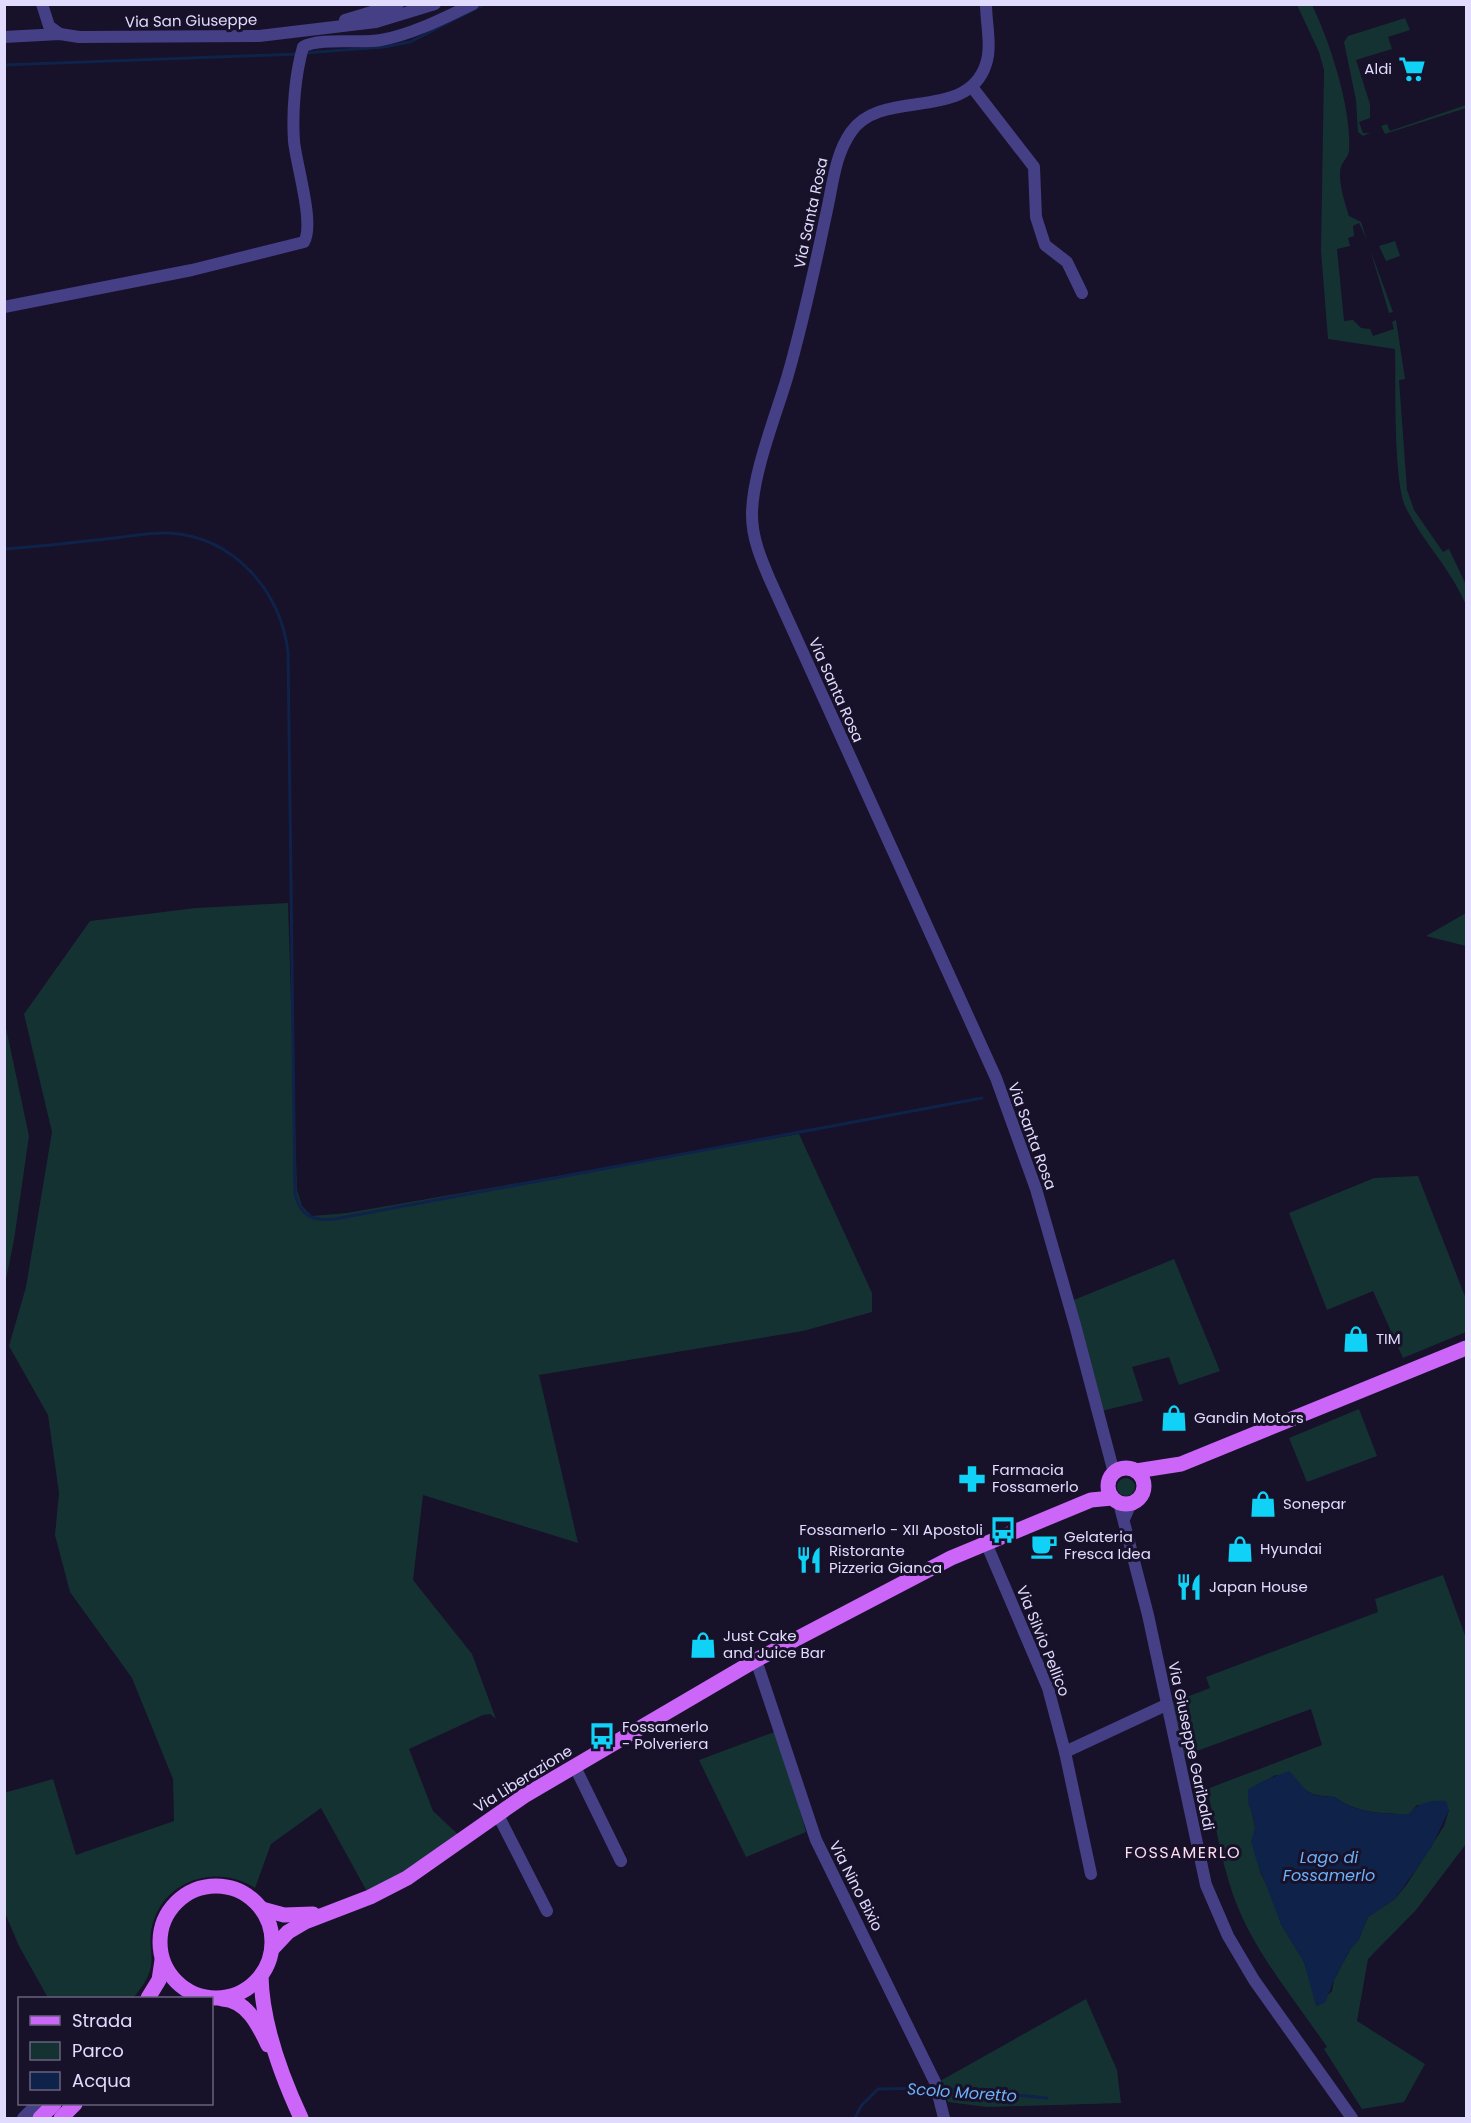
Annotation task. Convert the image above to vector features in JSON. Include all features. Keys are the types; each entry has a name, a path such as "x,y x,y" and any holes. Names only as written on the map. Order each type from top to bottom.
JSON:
{"main road":[{"path":"1120,1486 1467,1348"},
{"path":"1120,1486 1144,1486 1177,1465"},
{"name":"Via Liberazione","path":"272,1949 288,1932 328,1912 370,1897 407,1878 525,1796 756,1660 910,1578 1120,1486 1140,1497 1144,1486"},
{"path":"205,1997 181,1995 162,1960 159,1944 161,1928 166,1913 189,1891 205,1886 221,1885 237,1889 251,1897 262,1909 272,1935 272,1949 261,1976 249,1988 234,1995 217,1998"},
{"name":"Via Liberazione","path":"262,1909 284,1915 328,1912"},
{"path":"149,1997 159,1980 162,1960"},
{"path":"261,1976 264,2004 280,2069"},
{"path":"213,1998 228,1999 237,2003 252,2016 280,2069 301,2118"},
{"path":"40,2118 52,2105"},
{"path":"62,2118 73,2105"}],"street":[{"path":"42,4 49,26 60,34"},
{"name":"Via San Giuseppe","path":"321,27 398,4"},
{"name":"Via San Giuseppe","path":"4,38 60,34 80,37 248,36 376,22 410,9 435,4"},
{"path":"4,307 192,270 304,243 307,235 304,194 294,141 295,103 301,53 309,44 381,40 416,30 473,4"},
{"path":"986,4 986,63 972,87 1034,166 1036,218 1045,245 1067,262 1082,293"},
{"path":"410,9 416,30"},
{"name":"Via Santa Rosa","path":"972,87 960,95 880,112 865,119 853,129 845,141 838,156 801,329 755,487 752,515 755,544 996,1078 1036,1189 1108,1452 1120,1486"},
{"name":"Via Giuseppe Garibaldi","path":"1120,1486 1124,1520 1146,1605 1206,1885 1228,1936 1254,1980 1352,2118"},
{"name":"Via Silvio Pellico","path":"986,1543 1048,1688 1065,1752 1091,1874"},
{"name":"Via Nino Bixio","path":"756,1660 816,1840 935,2082 942,2102 944,2118"},
{"path":"1065,1752 1166,1705"},
{"path":"575,1767 621,1861"},
{"path":"498,1815 547,1911"},
{"path":"23,2118 34,2105"}],"green space":[{"path":"1297,5 1312,5 1338,76 1349,134 1349,151 1340,172 1341,185 1349,216 1361,222 1367,240 1359,223 1353,226 1354,236 1348,238 1350,246 1337,249 1344,321 1353,320 1361,328 1370,329 1373,336 1394,329 1392,322 1396,320 1405,379 1399,380 1407,490 1414,510 1443,552 1449,549 1466,585 1466,605 1453,579 1406,508 1402,495 1397,455 1395,349 1328,339 1321,251 1324,70 1319,52"},
{"path":"1405,18 1410,30 1388,37 1392,49 1356,60 1370,104 1370,118 1359,122 1363,133 1370,133 1363,136 1358,132 1356,100 1344,42 1348,36"},
{"path":"1466,105 1466,108 1385,134 1381,126 1387,124 1390,131"},
{"path":"1395,241 1400,256 1386,261 1379,246"},
{"path":"1370,249 1393,312 1389,313"},
{"path":"288,903 297,1190 302,1206 312,1216 347,1213 799,1134 872,1293 872,1312 803,1331 539,1375 578,1543 423,1495 413,1580 472,1654 496,1719 490,1714 483,1715 409,1749 433,1811 463,1839 370,1897 321,1808 271,1844 255,1888 227,1877 212,1877 184,1884 172,1892 162,1903 155,1917 151,1929 149,1974 134,1997 47,1997 19,1946 5,1913 4,1793 53,1779 76,1855 174,1821 173,1779 132,1678 70,1592 55,1535 59,1493 48,1415 9,1346 26,1287 52,1132 24,1014 90,921 196,908"},
{"path":"1466,913 1466,946 1426,936"},
{"path":"6,1028 29,1136 14,1240 5,1284"},
{"path":"1418,1176 1466,1299 1466,1332 1403,1358 1373,1291 1327,1310 1289,1213 1374,1178"},
{"path":"1174,1259 1220,1371 1179,1385 1169,1357 1132,1367 1143,1401 1097,1412 1069,1302"},
{"path":"1359,1409 1377,1456 1307,1482 1289,1438"},
{"path":"1126,1478 1132,1481 1135,1487 1132,1493 1126,1496 1120,1493 1117,1487 1120,1481"},
{"path":"1443,1575 1466,1638 1466,1844 1416,1910 1368,1959 1357,2021 1425,2064 1404,2102 1362,2109 1324,2049 1327,2047 1257,1946 1239,1910 1221,1851 1207,1789 1322,1745 1311,1709 1178,1758 1166,1705 1210,1688 1206,1677 1378,1612 1375,1599","holes":["1276,1775 1296,1779 1312,1794 1335,1797 1351,1806 1370,1812 1409,1814 1417,1805 1449,1810 1444,1826 1407,1884 1395,1899 1368,1917 1358,1941 1351,1948 1334,1980 1332,1991 1317,2006 1304,1962 1281,1924 1270,1890 1261,1874 1252,1841 1255,1829 1248,1790"]},
{"path":"777,1731 806,1832 746,1857 699,1760"},
{"path":"1086,1999 1117,2070 1121,2103 987,2107 948,2102 940,2081"}],"water":[{"name":"Lago di Fossamerlo","path":"1289,1771 1308,1792 1335,1797 1360,1809 1379,1813 1408,1814 1421,1804 1446,1801 1449,1810 1431,1848 1395,1899 1368,1917 1358,1941 1351,1948 1334,1980 1325,2003 1316,2006 1304,1962 1281,1924 1251,1841 1255,1829 1248,1803 1248,1790"}],"waterway":[{"path":"304,53 384,47 410,42 485,4"},
{"path":"4,65 298,54"},
{"path":"4,549 155,533 192,537 214,545 233,556 264,588 275,608 288,652 295,1194 304,1213 309,1216 335,1219 982,1098"},
{"name":"Scolo Moretto","path":"855,2118 861,2106 878,2089 934,2088"},
{"name":"Scolo Moretto","path":"941,2088 1047,2098"}],"place":[{"name":"Aldi","path":"1412,69"},
{"name":"TIM","path":"1356,1339"},
{"name":"Gandin Motors","path":"1174,1418"},
{"name":"Farmacia Fossamerlo","path":"972,1479"},
{"name":"Sonepar","path":"1263,1504"},
{"name":"Fossamerlo - XII Apostoli","path":"1003,1530"},
{"name":"Gelateria Fresca Idea","path":"1044,1546"},
{"name":"Hyundai","path":"1240,1549"},
{"name":"Ristorante Pizzeria Gianca","path":"809,1560"},
{"name":"Japan House","path":"1189,1587"},
{"name":"Just Cake and Juice Bar","path":"703,1645"},
{"name":"Fossamerlo - Polveriera","path":"602,1736"}],"district":[{"name":"FOSSAMERLO","path":"1183,1852"}]}
